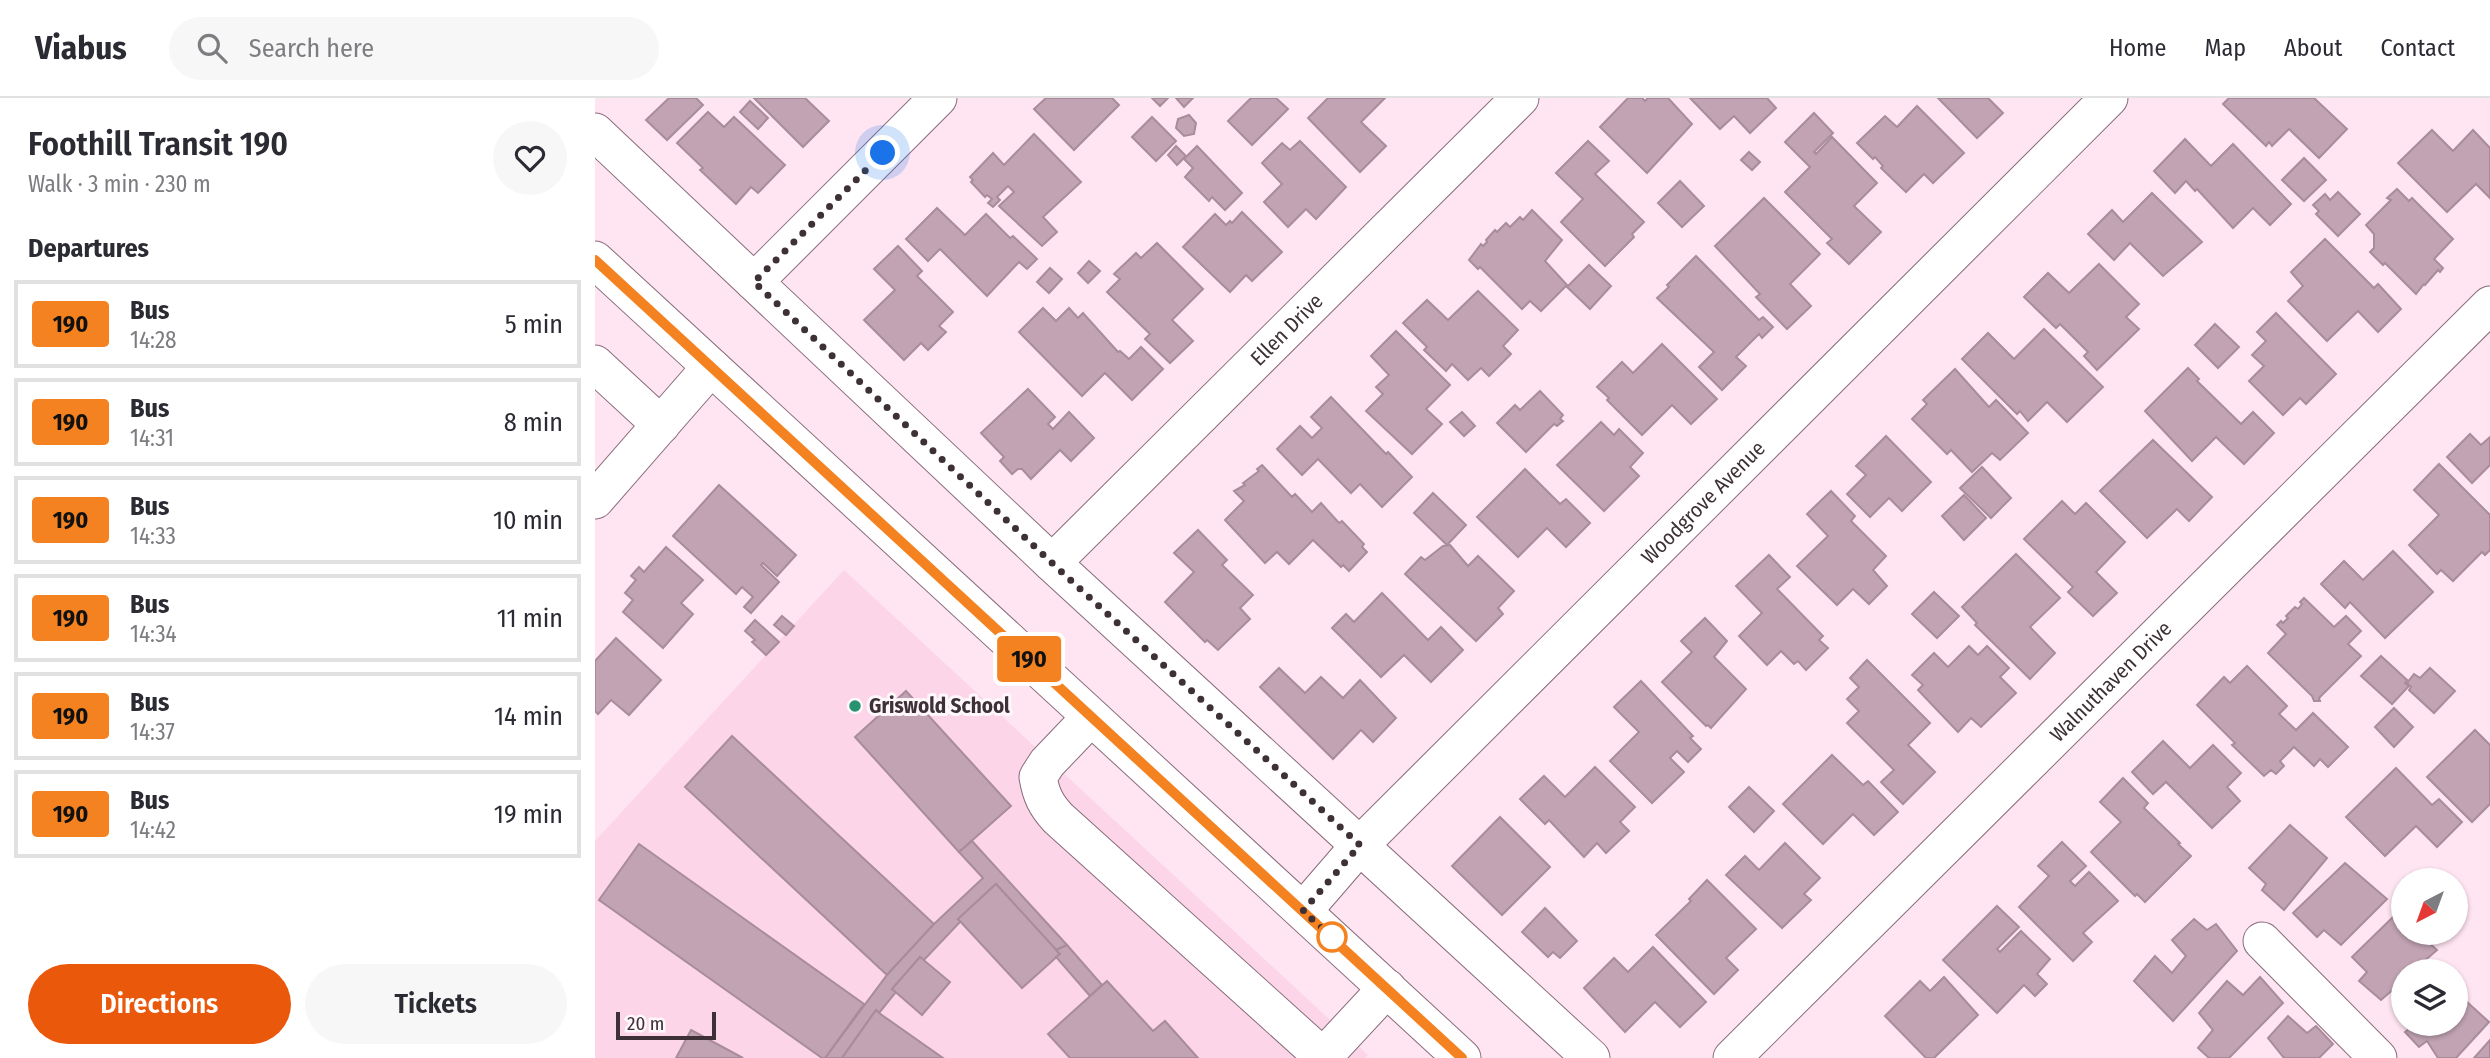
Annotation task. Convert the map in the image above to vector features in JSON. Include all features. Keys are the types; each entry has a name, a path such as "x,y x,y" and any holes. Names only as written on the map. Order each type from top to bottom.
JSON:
{"street":[{"path":"754,282 938,98"},
{"name":"Ellen Drive","path":"1052,563 1520,98"},
{"name":"Woodgrove Avenue","path":"1303,911 1360,845 2109,98"},
{"path":"595,132 1052,563 1591,1058"},
{"path":"595,260 1462,1058"},
{"name":"Walnuthaven Drive","path":"1733,1058 2490,305"},
{"path":"595,364 661,425"},
{"path":"595,500 711,367"},
{"path":"1091,716 1047,763 1038,777 1040,794 1047,806 1068,827 1323,1058 1387,988"},
{"path":"2263,941 2378,1058"}],"shaded area":[{"name":"Griswold School","path":"844,570 1368,1055 1365,1058 595,1058 595,841"}],"building":[{"path":"669,98 696,98 703,105 667,140 646,120"},
{"path":"754,98 805,98 829,121 803,147"},
{"path":"1046,98 1112,98 1119,105 1074,150 1034,109"},
{"path":"1152,98 1168,98 1160,106"},
{"path":"1176,98 1193,98 1184,107"},
{"path":"1251,98 1276,98 1288,109 1252,145 1228,121"},
{"path":"1328,98 1385,98 1361,122 1386,146 1360,172 1308,118"},
{"path":"1628,98 1642,98 1645,101 1648,98 1668,98 1692,124 1647,173 1600,127"},
{"path":"1690,98 1767,98 1776,108 1750,133 1734,116 1720,129"},
{"path":"1938,98 1988,98 2003,113 1977,138"},
{"path":"2229,98 2314,98 2347,129 2319,158 2289,129 2272,146 2269,142 2266,146 2223,104"},
{"path":"750,101 768,118 758,129 740,112"},
{"path":"1917,106 1964,153 1933,183 1924,174 1906,192 1881,168 1883,166 1875,157 1873,159 1857,143 1885,116 1897,127"},
{"path":"708,112 724,127 734,117 785,165 758,193 751,187 736,204 700,170 703,168 677,143"},
{"path":"1814,113 1833,133 1814,152 1816,154 1832,137 1877,183 1854,206 1881,232 1849,264 1827,243 1832,239 1785,192 1810,167 1785,142"},
{"path":"1189,115 1196,123 1194,134 1184,136 1176,128 1178,119"},
{"path":"1152,117 1176,141 1156,161 1132,137"},
{"path":"2432,130 2453,151 2473,130 2490,148 2490,198 2476,184 2447,212 2398,163"},
{"path":"1034,134 1081,182 1043,217 1057,232 1042,246 999,206 1014,192 1008,186 997,197 1000,200 993,207 988,203 992,199 987,195 985,197 971,182 973,180 970,177 993,153 1004,165"},
{"path":"2185,139 2211,166 2233,144 2291,204 2270,225 2253,208 2233,228 2197,189 2195,191 2186,181 2175,193 2154,171"},
{"path":"1300,141 1346,187 1316,219 1306,209 1288,227 1264,202 1282,184 1262,163 1282,143 1290,150"},
{"path":"1588,141 1609,161 1595,174 1644,222 1632,234 1634,237 1605,266 1561,222 1583,199 1556,173"},
{"path":"1176,146 1186,156 1177,165 1168,155"},
{"path":"1197,146 1242,193 1225,210 1212,197 1209,201 1185,177 1193,168 1184,159"},
{"path":"1749,152 1760,162 1752,170 1741,160"},
{"path":"2304,158 2326,180 2304,201 2282,180"},
{"path":"1680,181 1704,206 1682,227 1658,203"},
{"path":"2397,189 2409,201 2412,198 2453,239 2434,259 2443,268 2416,294 2370,252 2374,248 2374,234 2366,225 2391,200 2387,198"},
{"path":"2338,192 2360,214 2338,236 2316,214 2319,211 2313,205 2325,194 2330,200"},
{"path":"2152,193 2202,242 2163,276 2130,243 2114,260 2088,234 2112,210 2123,222"},
{"path":"1764,198 1820,254 1790,284 1811,306 1787,329 1756,297 1760,294 1715,246"},
{"path":"937,208 965,235 986,214 1010,238 1013,236 1037,259 1027,269 1019,262 987,296 940,249 928,261 906,239"},
{"path":"1532,210 1562,240 1545,261 1567,285 1541,311 1530,301 1522,309 1480,267 1478,269 1469,260 1495,230 1497,232 1506,223 1510,227 1520,217 1523,220"},
{"path":"1242,212 1282,252 1252,281 1246,275 1230,292 1183,247 1215,214 1226,225 1230,221 1232,223"},
{"path":"2325,239 2374,288 2378,284 2401,309 2378,332 2358,311 2327,341 2288,301 2303,286 2291,272"},
{"path":"1157,243 1203,289 1172,320 1193,341 1170,363 1145,339 1150,334 1107,292 1120,279 1114,274 1136,253 1141,258"},
{"path":"898,246 922,271 917,276 953,312 939,326 946,332 928,350 921,343 904,360 864,320 895,290 874,269"},
{"path":"1696,256 1759,320 1763,317 1773,327 1762,338 1759,334 1736,357 1746,366 1722,390 1699,367 1714,352 1657,298"},
{"path":"1089,261 1100,271 1088,283 1078,273"},
{"path":"2099,264 2139,304 2126,317 2139,329 2097,370 2084,356 2088,352 2060,324 2056,328 2024,297 2048,273 2069,293"},
{"path":"1589,265 1611,286 1590,309 1567,287"},
{"path":"1050,268 1062,279 1049,293 1037,282"},
{"path":"1478,291 1518,330 1503,346 1511,354 1489,376 1481,368 1468,380 1452,364 1446,371 1424,350 1427,347 1403,323 1427,300 1448,320"},
{"path":"1043,308 1056,321 1069,308 1078,318 1083,313 1118,352 1129,359 1141,347 1163,369 1132,400 1105,373 1082,396 1019,332"},
{"path":"2276,313 2336,374 2306,404 2300,398 2283,415 2249,381 2264,366 2252,355 2266,341 2257,332"},
{"path":"2215,324 2239,347 2218,368 2195,345"},
{"path":"2044,329 2103,387 2067,422 2047,402 2028,421 2020,411 2017,414 1962,359 1988,333 2014,359"},
{"path":"1396,331 1450,385 1426,409 1442,424 1412,454 1366,411 1383,394 1376,387 1389,375 1371,356"},
{"path":"1662,344 1717,399 1691,424 1672,405 1642,435 1597,387 1622,362 1633,373"},
{"path":"2188,368 2199,379 2197,381 2241,424 2253,412 2274,433 2244,464 2216,437 2192,461 2145,411"},
{"path":"1955,369 1989,407 1996,400 2028,433 2000,460 1992,453 1972,472 1951,450 1947,454 1912,419 1927,404 1923,400"},
{"path":"1028,389 1055,417 1048,424 1053,429 1069,412 1094,438 1071,461 1060,450 1031,479 1022,469 1012,474 1000,461 1004,457 981,433"},
{"path":"1540,391 1563,415 1560,419 1563,421 1557,426 1554,424 1526,452 1497,423 1515,405 1520,410"},
{"path":"1331,397 1412,477 1382,507 1360,484 1351,493 1318,459 1302,475 1277,449 1300,426 1312,438 1322,428 1311,417"},
{"path":"1462,412 1475,426 1464,436 1450,422"},
{"path":"1601,422 1614,435 1619,429 1643,453 1630,467 1639,476 1604,511 1557,465"},
{"path":"2470,434 2481,445 2490,437 2490,465 2472,483 2447,457"},
{"path":"1886,436 1931,482 1902,511 1889,498 1870,517 1847,494 1866,475 1856,466"},
{"path":"2153,440 2212,497 2189,521 2177,509 2147,538 2100,491"},
{"path":"2439,464 2490,515 2490,550 2485,555 2482,552 2453,581 2441,570 2437,574 2409,545 2439,515 2414,490"},
{"path":"1262,465 1292,497 1295,494 1312,512 1321,503 1364,544 1362,547 1367,552 1349,571 1343,565 1341,567 1313,540 1289,564 1277,552 1265,563 1225,520 1244,501 1234,491 1245,485 1243,483 1259,471 1257,469"},
{"path":"1982,467 2011,498 1991,518 1960,488"},
{"path":"1525,469 1560,504 1566,499 1590,523 1566,547 1547,528 1518,557 1477,517"},
{"path":"719,485 796,555 777,576 763,563 761,565 779,582 751,613 744,607 753,597 742,587 736,594 673,536"},
{"path":"1831,491 1855,516 1851,521 1886,556 1873,570 1887,586 1869,604 1853,589 1837,605 1797,566 1828,536 1807,514"},
{"path":"1433,493 1466,525 1447,545 1414,513"},
{"path":"1964,495 1986,518 1964,540 1942,516"},
{"path":"2062,501 2075,514 2086,503 2125,542 2096,572 2117,593 2093,616 2068,592 2073,587 2024,539"},
{"path":"1198,530 1227,560 1222,565 1253,595 1240,608 1250,619 1218,650 1207,640 1205,642 1165,602 1194,572 1174,553"},
{"path":"1450,545 1468,566 1478,556 1514,591 1498,608 1503,614 1476,641 1405,574 1421,557 1425,560 1443,546"},
{"path":"666,547 703,580 681,603 693,614 663,648 623,612 633,600 625,593 636,580 631,576 639,567 644,572"},
{"path":"2393,551 2433,592 2385,638 2350,602 2345,608 2321,584 2344,561 2363,580"},
{"path":"2016,554 2060,598 2030,627 2055,653 2030,679 1975,625 1977,623 1962,607"},
{"path":"1769,555 1790,577 1777,589 1823,636 1819,640 1828,648 1806,670 1798,661 1794,664 1781,651 1767,665 1739,636 1762,613 1736,586"},
{"path":"1934,592 1959,616 1937,638 1912,614"},
{"path":"1382,593 1428,640 1441,627 1463,650 1431,682 1404,655 1381,677 1332,628 1346,614 1354,622"},
{"path":"2304,598 2334,627 2346,616 2361,631 2348,644 2361,656 2319,698 2320,701 2314,701 2268,653 2286,634 2277,625 2288,618 2286,616 2295,607 2298,609"},
{"path":"782,616 794,626 786,635 774,625"},
{"path":"1705,618 1727,641 1714,657 1746,689 1711,728 1662,682 1692,652 1681,641"},
{"path":"755,620 779,642 766,655 745,631"},
{"path":"616,638 661,680 629,715 611,700 598,714 595,711 595,661"},
{"path":"1969,646 1978,655 1987,646 2009,668 2000,677 2016,693 1981,727 1971,718 1958,732 1918,690 1923,685 1912,675 1934,653 1948,667"},
{"path":"2381,656 2407,680 2405,683 2409,686 2392,704 2361,676"},
{"path":"1867,660 1930,723 1908,745 1935,772 1903,804 1881,782 1894,770 1847,723 1859,711 1847,699 1859,687 1850,678"},
{"path":"2247,666 2287,706 2279,714 2296,730 2313,713 2348,747 2328,767 2320,759 2314,766 2294,747 2280,761 2284,766 2276,774 2271,770 2264,776 2197,705 2224,677 2230,683"},
{"path":"1279,668 1305,693 1321,677 1343,698 1360,680 1396,718 1373,742 1361,730 1333,759 1260,687"},
{"path":"2430,668 2455,691 2434,713 2409,690 2411,687 2407,683 2414,674 2420,678"},
{"path":"1641,681 1693,736 1690,738 1701,749 1688,762 1677,751 1670,758 1684,772 1652,803 1610,761 1639,732 1614,707"},
{"path":"906,691 1011,806 959,852 855,737"},
{"path":"2394,708 2413,727 2394,747 2375,727"},
{"path":"2475,730 2490,745 2490,804 2472,822 2427,777"},
{"path":"732,736 934,924 887,975 685,787"},
{"path":"2163,741 2190,768 2213,745 2241,773 2227,787 2240,801 2212,828 2166,782 2153,794 2132,772"},
{"path":"1832,755 1863,785 1868,781 1898,812 1874,835 1853,814 1823,844 1783,804"},
{"path":"1595,767 1635,807 1620,822 1629,831 1606,853 1597,843 1584,857 1549,820 1545,824 1520,799 1544,776 1565,797"},
{"path":"2396,768 2432,805 2439,799 2462,822 2437,847 2416,826 2385,856 2346,817"},
{"path":"2123,778 2148,803 2144,808 2191,856 2145,902 2137,894 2135,896 2091,852 2121,822 2100,802"},
{"path":"1749,787 1774,811 1754,832 1729,807"},
{"path":"1500,817 1550,867 1502,915 1452,866"},
{"path":"2290,825 2327,858 2284,910 2262,890 2266,884 2249,868"},
{"path":"972,841 1067,945 1056,950 996,884 958,919 961,921 924,960 920,957 892,989 896,992 879,1013 876,1010 842,1058 825,1058 887,975 934,924 983,878 959,852"},
{"path":"2062,842 2086,866 2070,881 2075,886 2089,872 2118,901 2083,933 2092,942 2073,961 2019,907 2049,876 2038,866"},
{"path":"1785,843 1820,878 1804,894 1811,900 1782,928 1726,875 1745,856 1759,870"},
{"path":"639,844 864,1004 825,1058 599,900"},
{"path":"2345,863 2387,899 2341,945 2324,930 2317,937 2293,913"},
{"path":"1707,880 1756,929 1726,958 1738,970 1714,994 1656,935 1691,901 1689,899"},
{"path":"996,884 1060,954 1022,988 958,919"},
{"path":"1997,906 2019,927 1997,949 2000,952 2021,931 2050,959 2037,974 2047,984 2035,996 2024,985 1997,1013 1943,960"},
{"path":"1545,908 1577,941 1560,958 1553,952 1548,957 1522,932"},
{"path":"2194,919 2207,930 2216,924 2237,951 2173,1021 2134,981 2155,956 2172,973 2186,956 2172,940"},
{"path":"2391,919 2391,945 2431,945 2437,950 2427,959 2391,959 2391,991 2381,1000 2359,981 2367,972 2352,957"},
{"path":"1067,945 1102,985 1090,996 1056,957 1060,954 1056,950"},
{"path":"1653,947 1706,1002 1680,1027 1655,1002 1625,1032 1584,988 1614,958 1628,972"},
{"path":"920,957 950,982 922,1015 892,989"},
{"path":"1944,977 1978,1015 1934,1058 1926,1058 1885,1016 1920,981 1930,991"},
{"path":"2260,977 2283,1003 2229,1058 2209,1058 2198,1048 2213,1030 2199,1013 2227,981 2243,995"},
{"path":"1107,981 1153,1031 1165,1021 1198,1058 1070,1058 1048,1034"},
{"path":"2468,1003 2489,1022 2456,1058 2438,1058 2427,1041 2419,1047 2409,1036 2468,1036"},
{"path":"876,1010 879,1013 943,1058 842,1058"},
{"path":"2288,1016 2307,1033 2316,1026 2333,1044 2319,1058 2284,1058 2268,1038"},
{"path":"691,1030 743,1058 676,1058"},
{"path":"2490,1040 2490,1058 2474,1058"}],"bus line":[{"name":"190","path":"595,260 1462,1058"}],"place":[{"name":"Griswold School","path":"855,706"}],"route":[{"path":"883,153 754,282 1052,563 1360,845 1303,911 1334,939 1332,937"}]}
